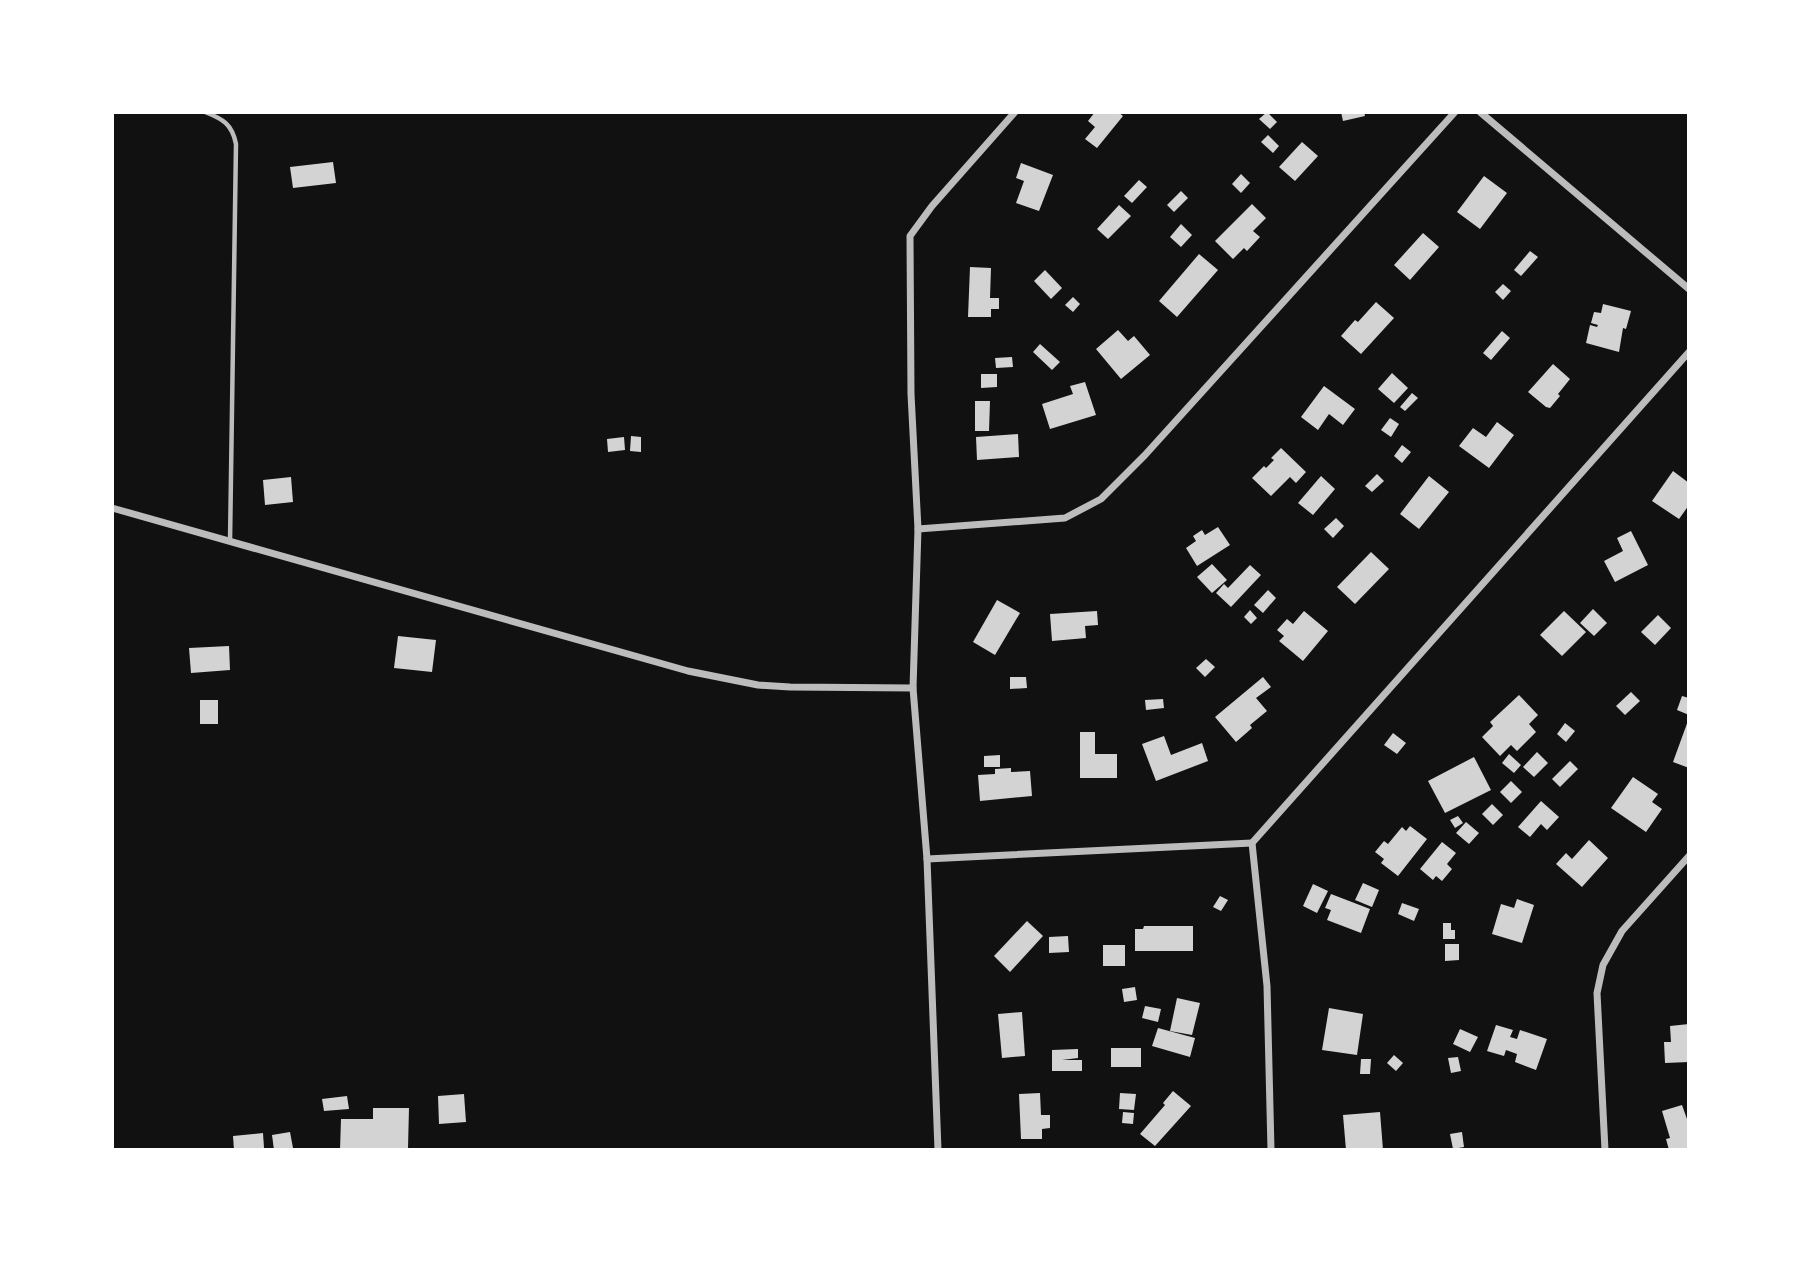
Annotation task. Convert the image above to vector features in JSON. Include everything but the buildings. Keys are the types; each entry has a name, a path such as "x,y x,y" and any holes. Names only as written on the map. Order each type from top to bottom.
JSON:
{"street":[{"path":"938,1150 928,859 913,688 918,529 911,394 910,236 932,206 1015,112"},
{"path":"918,529 1065,518 1101,499 1145,455 1455,112"},
{"path":"1480,112 1689,289"},
{"path":"928,859 1252,843 1689,352"},
{"path":"112,508 688,671 758,685 913,688"},
{"path":"1252,843 1267,986 1271,1150"},
{"path":"1605,1150 1597,993 1603,965 1622,931 1689,856"}],"lane":[{"path":"205,112 226,121 233,131 236,144 230,542"}]}
